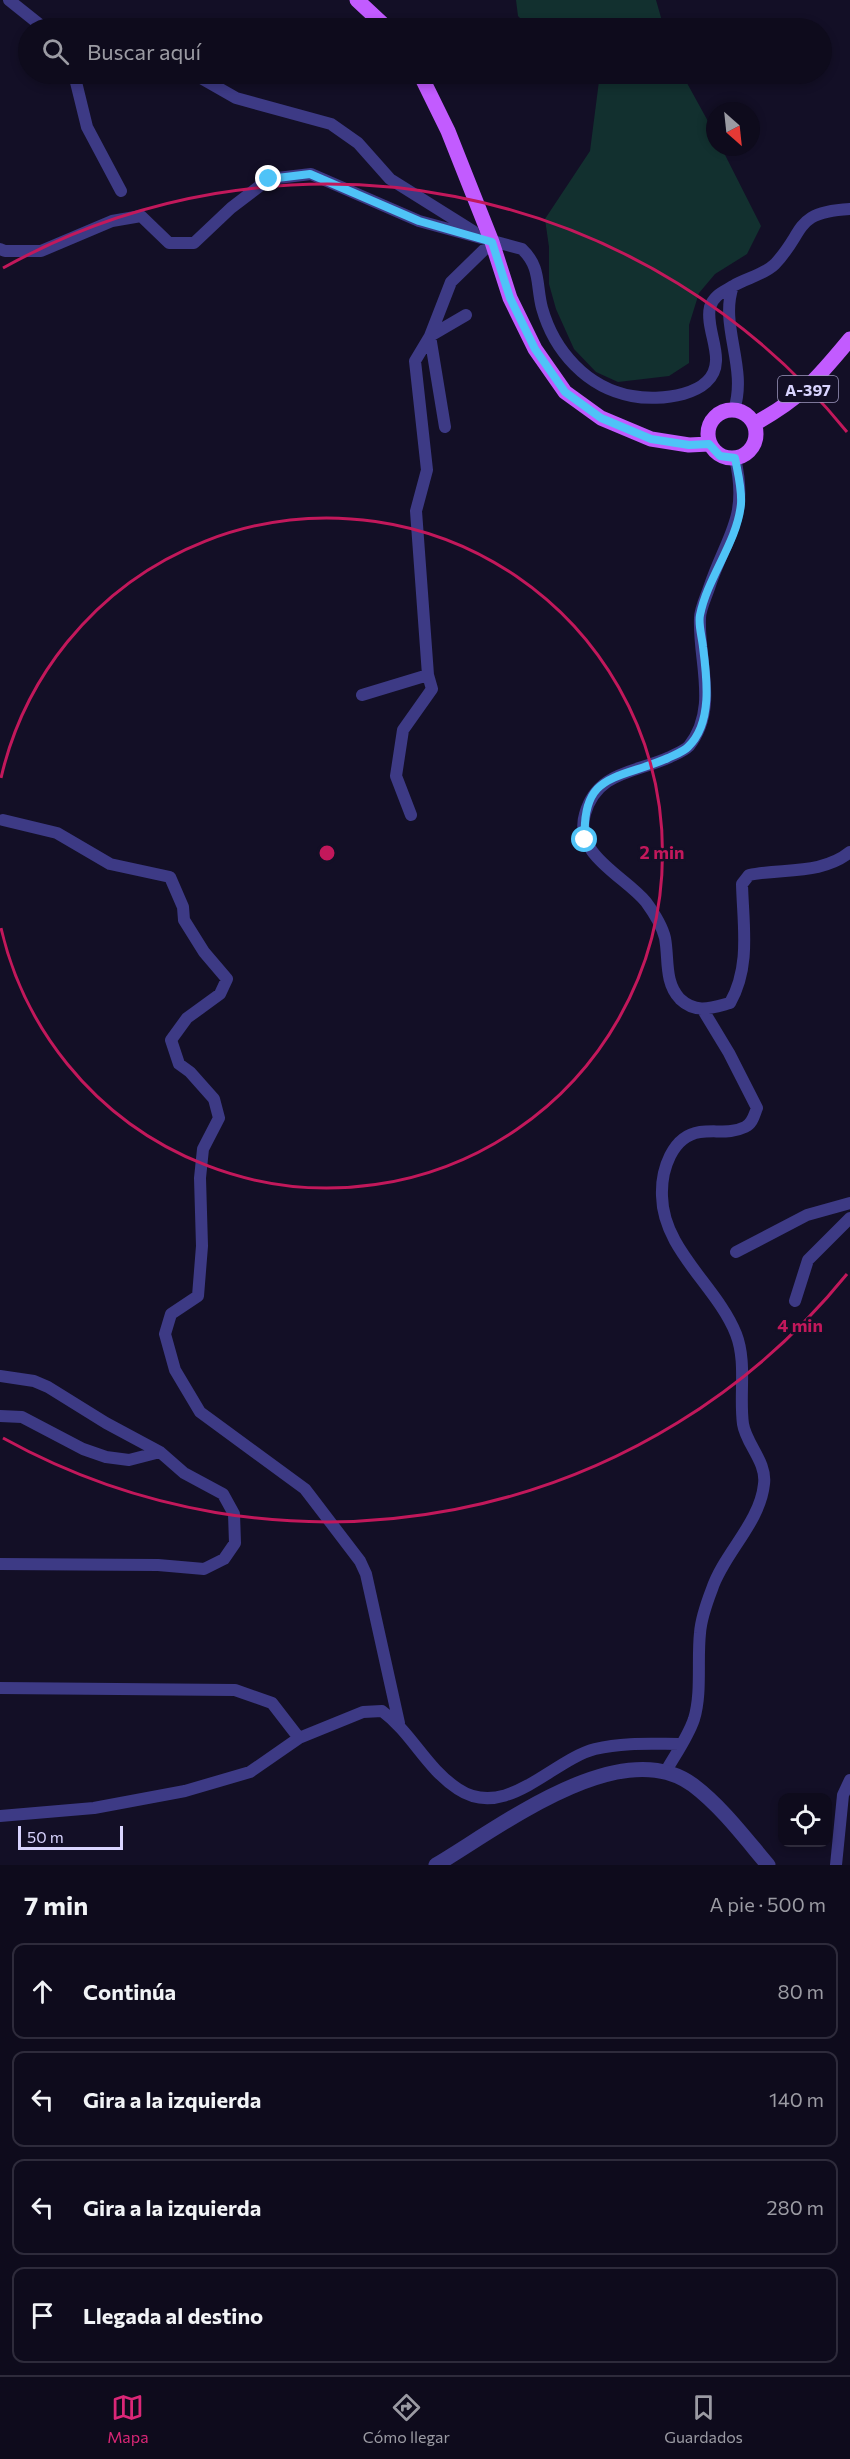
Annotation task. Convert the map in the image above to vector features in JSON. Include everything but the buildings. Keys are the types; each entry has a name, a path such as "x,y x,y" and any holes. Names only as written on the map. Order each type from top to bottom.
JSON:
{"main road":[{"path":"357,0 376,18"},
{"path":"425,84 448,131 492,242 510,298 535,349 565,392 601,418 651,439 689,445 709,444"},
{"name":"A-397","path":"754,424 806,391 850,339"},
{"path":"735,410 749,417 754,424 756,432 753,446 742,456 735,458 720,456 709,444 707,435 712,419 718,414 735,410"}],"street":[{"path":"9,0 32,18"},
{"path":"76,84 87,127 121,191"},
{"path":"212,84 236,98 331,124 358,144 390,178 442,214 492,242"},
{"path":"0,249 40,251 112,220 141,216 169,243 194,243 231,208 269,179 310,174 419,221 522,249 533,259 542,309 557,341 574,366 607,390 634,397 682,395 702,386 712,375 717,363 710,309 716,296 775,264 803,224 821,212 850,209"},
{"path":"411,815 396,776 403,729 432,688 428,675 416,511 427,470 415,361 430,336 451,282 492,242"},
{"path":"733,286 728,308 739,380 735,410"},
{"path":"430,336 466,315"},
{"path":"430,336 446,427"},
{"path":"735,458 741,484 741,505 730,540 713,576 699,617 704,659 705,711 699,733 687,749 604,782 592,794 584,817 585,840 594,854 645,901 656,916 664,938 669,979 679,997 691,1007 703,1010 730,1003 740,986 745,948 742,884 749,875 772,870 813,868 842,859 850,852"},
{"path":"362,696 428,675"},
{"path":"3,820 57,833 110,864 170,877 183,907 184,920 204,952 227,979 220,994 187,1018 171,1040 179,1064 190,1072 214,1099 219,1118 203,1149 200,1178 202,1246 198,1296 171,1314 165,1334 176,1370 200,1412 305,1489 360,1561 366,1574 399,1723"},
{"path":"666,1771 694,1718 700,1631 712,1587 754,1512 764,1483 760,1464 743,1426 741,1361 736,1335 721,1304 675,1242 666,1219 662,1196 666,1162 677,1143 698,1132 728,1131 745,1126 753,1120 757,1108 729,1053 703,1010"},
{"path":"736,1252 807,1215 850,1203"},
{"path":"795,1301 807,1260 850,1218"},
{"path":"0,1376 34,1381 48,1387 106,1424 160,1452 184,1473 223,1494 234,1514 235,1543 224,1559 204,1569 158,1565 0,1564"},
{"path":"0,1416 22,1417 83,1449 106,1457 129,1460 160,1452"},
{"path":"0,1688 235,1690 272,1703 299,1738"},
{"path":"0,1816 94,1808 185,1791 250,1772 299,1738 363,1712 382,1711 399,1723 434,1771 460,1790 482,1799 510,1794 592,1750 628,1743 681,1744"},
{"path":"436,1865 543,1802 606,1772 631,1768 666,1771 692,1785 728,1818 768,1865"},
{"path":"836,1865 843,1795 850,1780"}],"green space":[{"path":"516,0 656,0 661,18 520,18"},
{"path":"599,84 688,84 706,118 706,156 726,156 761,226 747,254 715,274 699,293 689,325 689,363 669,376 618,382 596,372 574,349 556,309 549,284 549,247 545,219 590,151"}],"route":[{"path":"269,179 310,174 419,221 492,242 510,298 535,349 565,392 601,418 651,439 689,445 709,444 720,456 735,458 741,484 741,505 730,540 713,576 699,617 704,659 705,711 699,733 687,749 604,782 592,794 584,817 585,840"}]}
